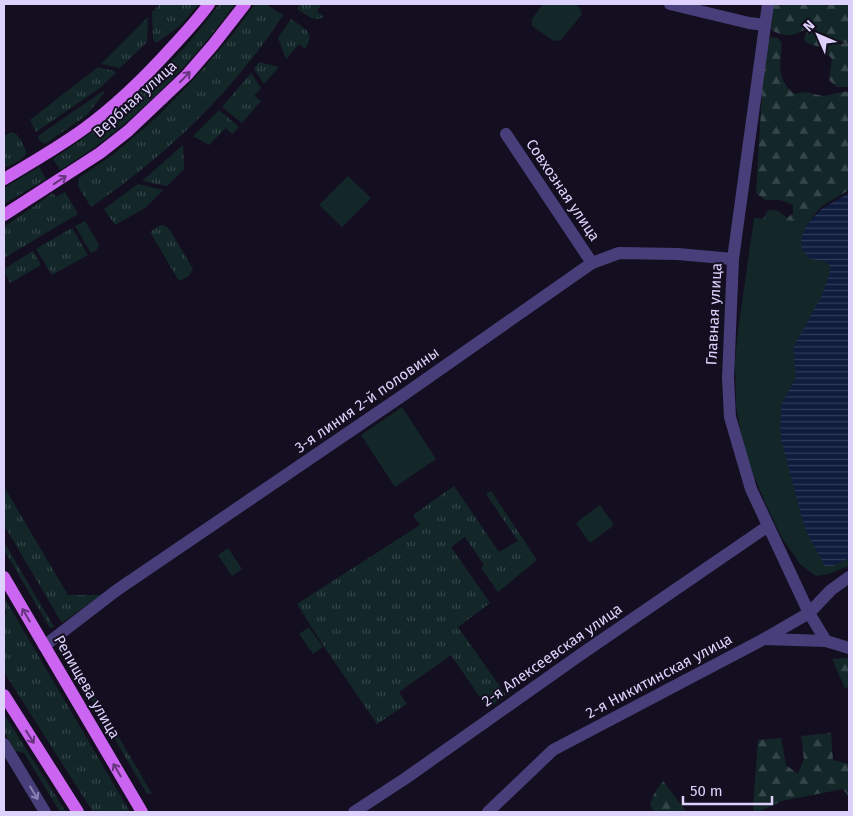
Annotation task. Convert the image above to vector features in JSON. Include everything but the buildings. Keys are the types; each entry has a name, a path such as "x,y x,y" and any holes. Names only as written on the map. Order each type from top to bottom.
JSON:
{"main road":[{"name":"Вербная улица","path":"4,179 84,129 110,108 165,54 201,16 209,4"},
{"name":"Вербная улица","path":"4,215 100,153 128,131 187,75 245,4"},
{"name":"Репищева улица","path":"4,578 142,812"},
{"path":"4,696 78,812"}],"street":[{"path":"670,4 749,23 766,25"},
{"name":"Главная улица","path":"768,4 733,259 728,378 730,417 750,489 809,613"},
{"name":"Совхозная улица","path":"506,134 592,263"},
{"name":"3-я линия 2-й половины","path":"44,646 117,590 395,401 592,263 619,253 678,254 733,259"},
{"name":"2-я Алексеевская улица","path":"354,812 406,778 768,526"},
{"name":"2-я Никитинская улица","path":"488,812 553,750 764,639 809,613 831,590 848,578"},
{"path":"809,613 826,641"},
{"path":"764,639 826,641 849,648"},
{"path":"4,744 45,812"}],"green space":[{"path":"160,4 199,4 179,27 156,43 153,39 152,12"},
{"path":"219,4 235,4 210,37 168,83 139,112 92,149 60,170 53,159 86,137 144,88 184,48"},
{"path":"255,4 265,4 283,15 243,70 172,144 91,207 78,186 79,178 115,153 156,118 195,78 233,34"},
{"path":"300,4 321,4 317,12 324,16 318,19 310,17 297,9"},
{"path":"543,4 574,4 580,8 582,14 561,40 554,41 532,26 532,19"},
{"path":"766,4 849,4 849,87 837,87 829,80 832,59 822,48 807,43 804,40 808,28 790,35 771,30 772,21"},
{"path":"148,17 147,42 120,68 101,64"},
{"path":"291,19 307,31 309,38 305,49 299,44 286,59 278,38"},
{"path":"771,37 778,38 782,43 780,64 782,77 789,89 795,94 805,92 823,96 849,91 849,190 822,206 801,235 763,219 768,210 778,211 787,218 793,213 793,205 780,200 765,200 756,193 765,43"},
{"path":"259,62 279,67 264,84 254,69"},
{"path":"98,67 116,73 100,88 36,132 30,120"},
{"path":"251,73 261,88 254,96 261,101 242,123 222,107"},
{"path":"103,91 105,92 87,115 45,144 40,141 38,136"},
{"path":"219,110 239,127 232,134 226,128 209,145 193,136"},
{"path":"12,132 20,138 26,152 21,159 4,168 4,136"},
{"path":"183,145 184,169 167,186 142,181"},
{"path":"39,167 46,179 4,204 4,188"},
{"path":"348,176 371,198 342,227 319,205"},
{"path":"138,184 163,190 145,208 115,225 104,209"},
{"path":"65,192 78,214 4,258 4,227 53,193 56,197"},
{"path":"849,193 849,566 829,574 816,576 801,565 782,538 751,470 742,440 736,405 735,361 754,218 809,222 823,209"},
{"path":"85,221 99,245 97,250 91,253 75,226"},
{"path":"163,225 170,230 193,269 189,276 179,281 150,232"},
{"path":"72,228 88,255 52,275 36,249"},
{"path":"33,251 41,265 10,283 4,269"},
{"path":"402,407 436,459 395,487 361,435"},
{"path":"454,486 499,552 518,541 486,494 491,491 537,560 498,592 481,568 484,565 465,537 451,547 490,603 458,627 506,695 488,709 451,655 399,692 407,704 377,724 297,604 420,525 413,515"},
{"path":"4,487 68,595 101,595 62,623 4,525"},
{"path":"600,505 614,525 590,543 576,523"},
{"path":"4,542 54,627 50,628 4,550"},
{"path":"228,548 242,569 232,576 218,555"},
{"path":"4,597 130,812 93,812 4,672 4,614 7,613 4,608"},
{"path":"309,627 323,647 313,654 299,634"},
{"path":"62,640 152,794 147,794 59,644"},
{"path":"849,658 849,687 845,688 832,659"},
{"path":"4,714 66,812 60,812 24,753 15,751 4,732"},
{"path":"831,733 833,760 849,764 849,797 843,789 782,801 758,812 752,812 754,811 758,740 781,738 786,765 798,774 804,759 801,736"},
{"path":"663,781 686,812 654,812 650,805 655,792"}],"water":[{"path":"849,193 849,558 833,566 825,566 805,529 782,443 780,426 782,403 796,378 793,348 822,295 830,272 830,266 826,262 812,259 806,255 802,249 802,236 808,224 817,213"}]}
